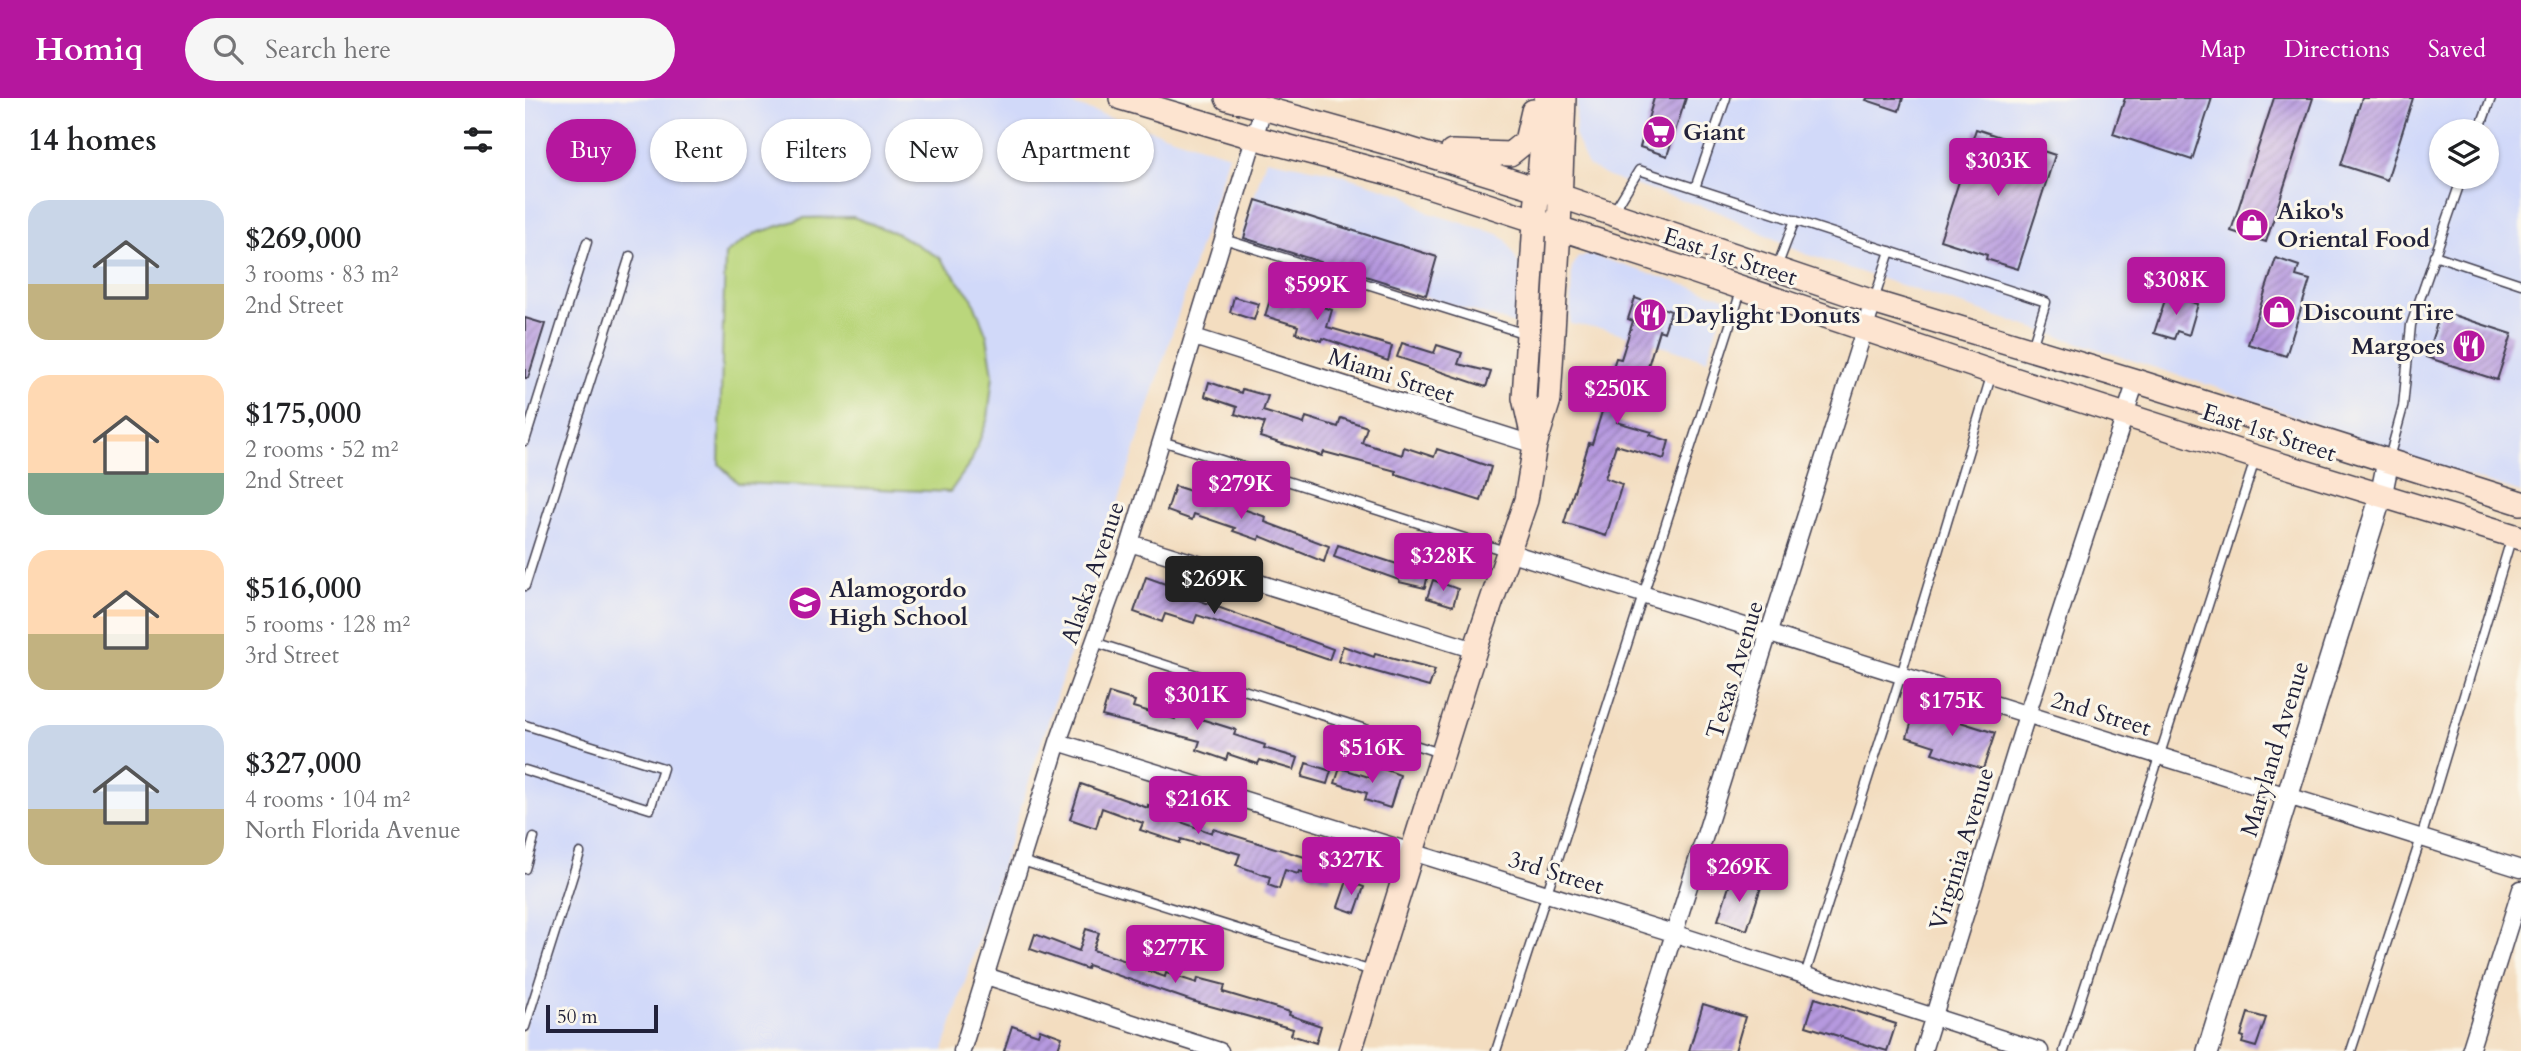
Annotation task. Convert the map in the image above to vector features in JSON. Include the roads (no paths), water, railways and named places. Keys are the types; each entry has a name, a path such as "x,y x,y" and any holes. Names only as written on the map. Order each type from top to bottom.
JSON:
{"main road":[{"name":"East 1st Street","path":"1121,98 1388,173 1992,372 2517,537"},
{"name":"East 1st Street","path":"1227,98 1409,149 1538,189 1873,302 2136,381 2521,503"},
{"path":"1409,149 1510,155 1526,141 1536,98"},
{"path":"1535,445 1524,398 1546,98"},
{"path":"1350,1051 1475,650 1526,500 1535,445 1549,400 1564,98"}],"street":[{"name":"Alaska Avenue","path":"962,1051 1058,742 1130,542 1263,109"},
{"name":"Texas Avenue","path":"1637,1051 1873,302"},
{"name":"Miami Street","path":"1194,337 1535,445"},
{"name":"Virginia Avenue","path":"1923,1051 2027,715 2136,381"},
{"name":"Maryland Avenue","path":"2208,1051 2381,496 2388,461"},
{"path":"1130,542 1475,650"},
{"name":"2nd Street","path":"1508,552 2521,869"},
{"name":"3rd Street","path":"1058,742 2040,1051"},
{"path":"2470,1051 2521,889"},
{"path":"986,976 1220,1051"}],"lane":[{"path":"1695,188 1726,98"},
{"path":"2483,119 2491,98"},
{"path":"1613,214 1639,170 1795,220 2046,302 2032,350"},
{"path":"2388,461 2403,407 2411,326 2458,189"},
{"path":"1776,270 1795,220"},
{"path":"1224,239 1528,335"},
{"path":"525,441 587,242"},
{"path":"1873,302 1890,251"},
{"path":"2434,255 2521,284"},
{"path":"525,586 631,256"},
{"path":"1496,1051 1742,288"},
{"path":"1805,975 1901,675 1992,372"},
{"path":"1162,441 1508,552"},
{"path":"2064,1051 2256,457"},
{"path":"2351,1051 2517,537"},
{"path":"1094,642 1443,753"},
{"path":"525,725 663,768 650,809 525,770"},
{"path":"525,869 534,838"},
{"path":"525,1027 580,853"},
{"path":"1022,861 1375,972"}],"place":[{"name":"Giant","path":"1659,132"},
{"name":"Aiko's Oriental Food","path":"2252,225"},
{"name":"Discount Tire","path":"2279,312"},
{"name":"Daylight Donuts","path":"1650,315"},
{"name":"Margoes","path":"2469,346"},
{"name":"Alamogordo High School","path":"805,603"}]}
